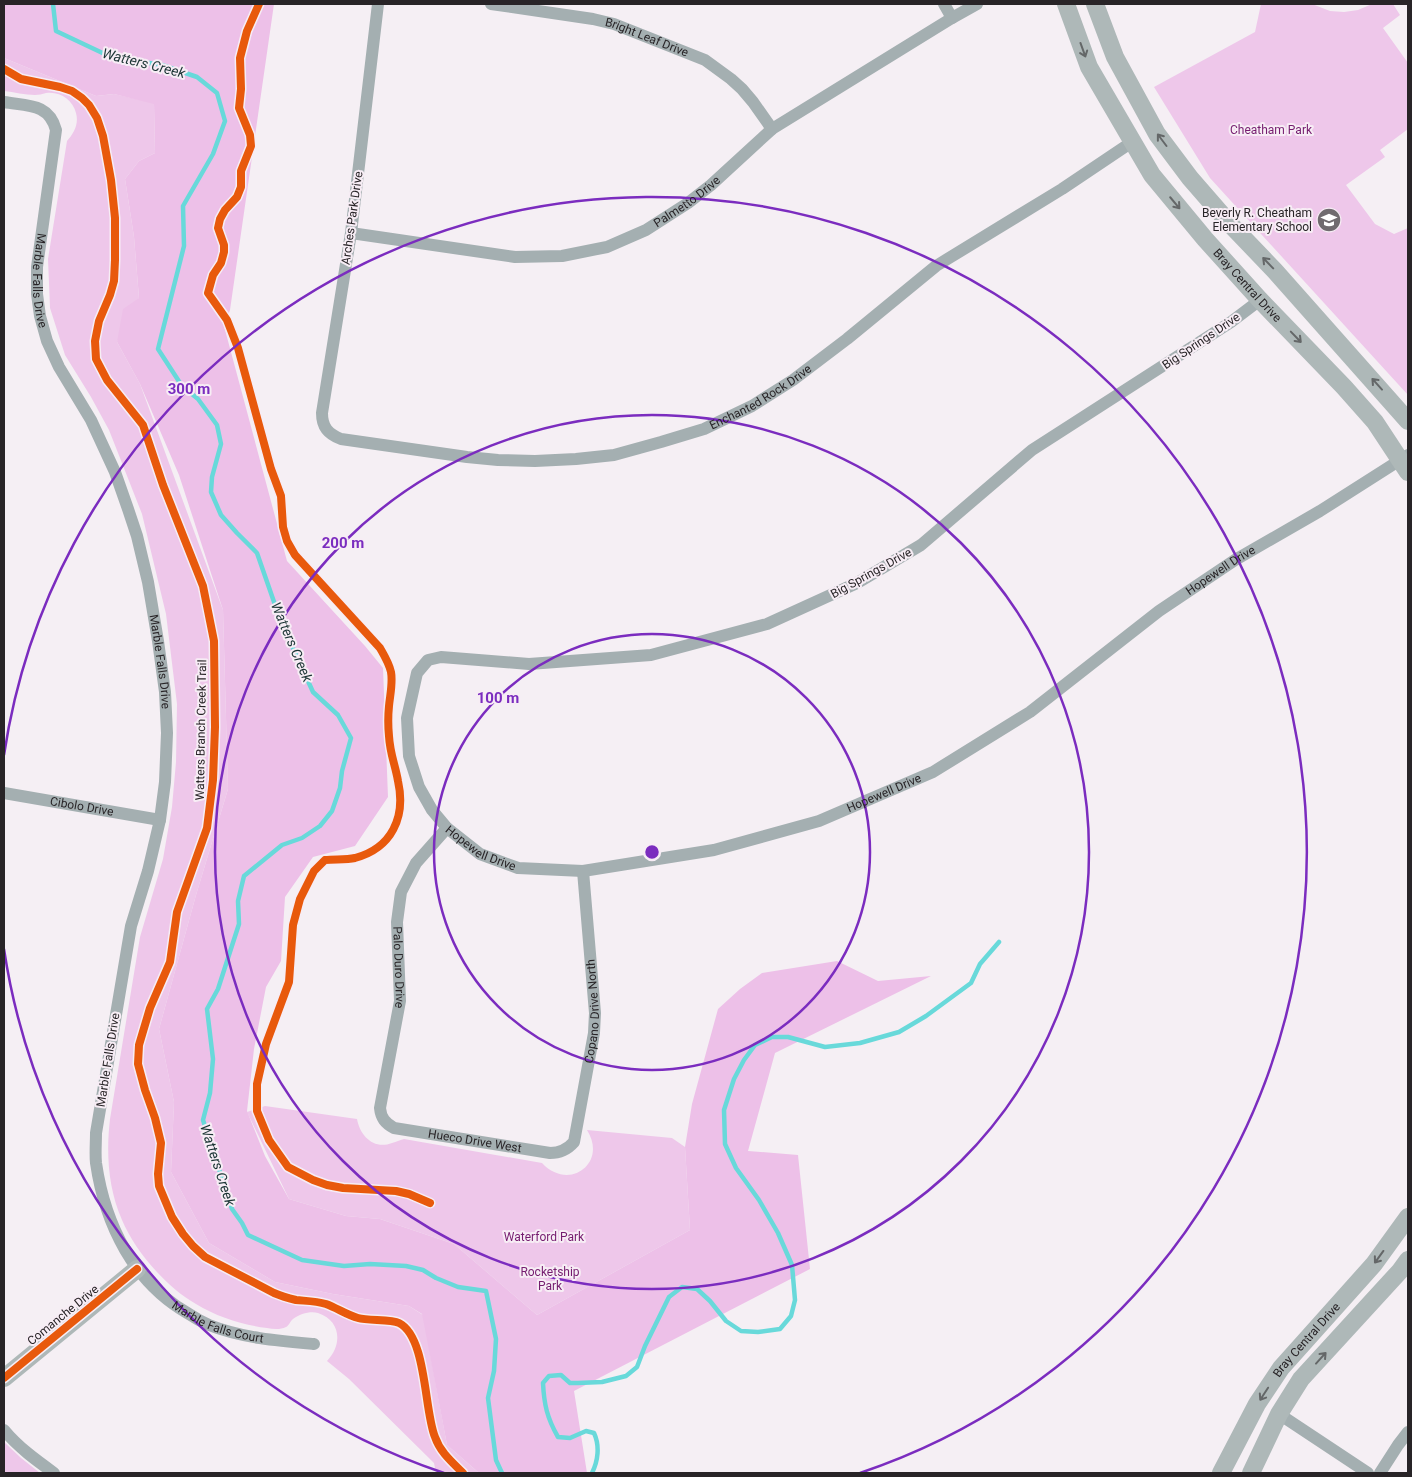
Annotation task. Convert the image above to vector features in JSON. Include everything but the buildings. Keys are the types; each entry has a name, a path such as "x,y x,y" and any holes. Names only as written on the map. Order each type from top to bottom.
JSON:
{"street":[{"name":"Arches Park Drive","path":"327,430 322,420 322,413 351,233 378,4"},
{"name":"Bright Leaf Drive","path":"491,4 593,19 614,24 705,60 742,88 772,129"},
{"path":"944,4 952,18"},
{"name":"Palmetto Drive","path":"351,233 515,256 562,256 607,247 646,230 688,203 772,129 977,4"},
{"name":"Bray Central Drive","path":"1066,4 1089,67 1152,175 1205,239 1260,300 1375,422 1406,462"},
{"path":"1095,4 1114,57 1157,134 1190,178 1408,421"},
{"name":"Marble Falls Drive","path":"4,102 38,107 51,116 56,130 37,267 37,294 40,316 47,341 59,367 91,420 116,472 137,536 148,582 165,692 167,733 165,782 160,820 148,870 131,926 96,1133 96,1162 107,1210 125,1252 137,1269"},
{"name":"Enchanted Rock Drive","path":"327,430 341,439 467,457 535,461 614,455 704,429 752,406 793,380 936,266 1062,189 1132,142"},
{"name":"Big Springs Drive","path":"417,673 428,660 441,657 529,664 651,655 767,624 857,583 921,545 1032,450 1224,327 1260,300"},
{"name":"Hopewell Drive","path":"417,673 408,718 409,756 419,787 432,810 447,828 480,854 518,868 583,870 714,850 819,821 933,772 1030,712 1159,610 1235,560 1406,462"},
{"name":"Cibolo Drive","path":"4,794 160,820"},
{"name":"Palo Duro Drive","path":"383,1120 380,1108 400,1001 397,922 401,892 416,863 447,828"},
{"name":"Copano Drive North","path":"568,1149 574,1142 576,1135 594,1033 595,1013 583,870"},
{"name":"Hueco Drive West","path":"383,1120 394,1128 550,1153 568,1149"},
{"name":"Bray Central Drive","path":"1221,1473 1257,1404 1281,1368 1374,1264 1408,1218"},
{"name":"Bray Central Drive","path":"1251,1473 1279,1414 1301,1380 1408,1260"},
{"name":"Marble Falls Court","path":"137,1269 159,1293 180,1309 208,1325 238,1334 278,1341 314,1344"},
{"name":"Comanche Drive","path":"4,1378 137,1269"},
{"path":"1279,1414 1368,1473"},
{"path":"4,1430 11,1438 54,1473"},
{"path":"1380,1473 1408,1432"}],"green space":[{"name":"Cheatham Park","path":"1261,4 1312,4 1330,11 1344,12 1358,10 1372,4 1393,4 1400,15 1383,28 1408,63 1408,129 1380,150 1385,157 1346,185 1375,224 1394,234 1408,228 1408,395 1210,178 1154,87 1255,32"},
{"path":"4,58 96,96 114,94 154,103 155,153 139,161 125,179 134,237 139,298 117,342 140,384 223,610 228,789 159,1029 174,1102 171,1172 209,1243 275,1282 333,1294 409,1306 423,1315 447,1445 479,1473 436,1473 434,1463 349,1379 327,1361 335,1348 337,1334 332,1322 326,1317 315,1312 305,1313 293,1319 288,1326 274,1329 240,1323 204,1309 174,1288 143,1256 128,1232 117,1208 109,1170 110,1119 140,937 163,859 172,807 176,762 177,704 166,614 142,514 109,430 65,355 50,308 48,259 67,141 75,128 77,121 76,113 69,100 56,93 31,95 4,91"},
{"name":"Waterford Park","path":"265,1106 357,1119 365,1136 379,1145 394,1143 404,1139 542,1163 563,1175 574,1174 582,1170 589,1163 593,1153 592,1142 587,1130 672,1138 685,1147 690,1230 537,1315 454,1244 380,1219 346,1216 289,1199 247,1112"},
{"path":"4,1442 21,1458 40,1473 4,1473"}],"shaded area":[{"path":"4,4 274,4 230,310 224,326 287,561 383,668 388,797 355,846 313,857 285,897 281,961 266,987 254,1049 247,1111 265,1156 289,1199 346,1216 380,1219 454,1244 537,1315 690,1230 685,1147 692,1104 718,1009 740,989 762,973 837,961 878,981 931,976 775,1053 748,1151 798,1155 810,1269 574,1391 587,1473 479,1473 447,1445 422,1314 409,1306 333,1294 275,1282 209,1243 171,1172 174,1102 159,1029 228,789 223,610 179,475 140,384 117,342 123,309 139,298 134,237 125,179 139,161 155,153 154,104 114,94 96,96 4,58"}],"waterway":[{"name":"Watters Creek","path":"53,4 56,31 111,57 162,65 197,77 217,93 225,121 213,154 183,206 184,246 158,349 182,386 198,399 217,425 221,444 212,477 211,492 221,515 257,553 281,622 313,692 338,715 351,738 342,771 340,788 332,811 320,826 302,838 282,845 244,876 238,901 239,924 218,989 207,1009 213,1059 210,1093 203,1120 232,1209 248,1235 302,1260 344,1266 370,1264 406,1266 423,1270 436,1278 458,1287 486,1291 496,1339 494,1371 488,1398 496,1460 502,1473"},
{"path":"592,1473 596,1464 597,1453 594,1433 586,1431 570,1438 558,1437 549,1417 544,1398 543,1383 549,1376 561,1375 570,1383 602,1382 626,1376 637,1367 669,1297 682,1287 697,1289 710,1301 726,1321 741,1331 758,1332 780,1329 791,1316 795,1300 792,1265 778,1233 759,1200 736,1168 725,1144 724,1110 734,1079 755,1045 772,1037 788,1037 825,1047 860,1043 899,1032 926,1016 971,983 980,964 999,942"}],"cycle path":[{"path":"259,4 247,31 240,58 241,89 239,108 250,135 251,146 241,171 241,187 237,197 225,210 220,219 218,228 224,245 224,252 221,263 213,275 208,293 227,320 238,348 271,469 281,496 283,527 287,541 295,555 380,648 389,665 392,680 388,714 390,748 397,775 400,807 398,819 387,839 368,853 355,858 325,860 314,871 300,899 293,925 289,982 266,1044 257,1084 257,1111 269,1140 288,1167 327,1185 343,1188 396,1191 430,1203"},
{"name":"Watters Branch Creek Trail","path":"4,69 21,79 72,91 89,105 97,118 103,136 111,180 115,218 115,260 114,281 99,321 95,341 96,359 107,380 143,425 163,485 203,586 214,641 215,727 213,780 207,828 177,912 170,962 150,1008 139,1045 138,1064 161,1143 158,1174 159,1186 172,1217 183,1234 205,1257 279,1295 296,1300 326,1304 358,1318 399,1323 408,1331 415,1343 420,1358 431,1425 435,1437 443,1452 463,1473"},
{"path":"4,1378 137,1269"}],"place":[{"name":"Beverly R. Cheatham Elementary School","path":"1329,220"}],"park label":[{"name":"Rocketship Park","path":"550,1279"}]}
